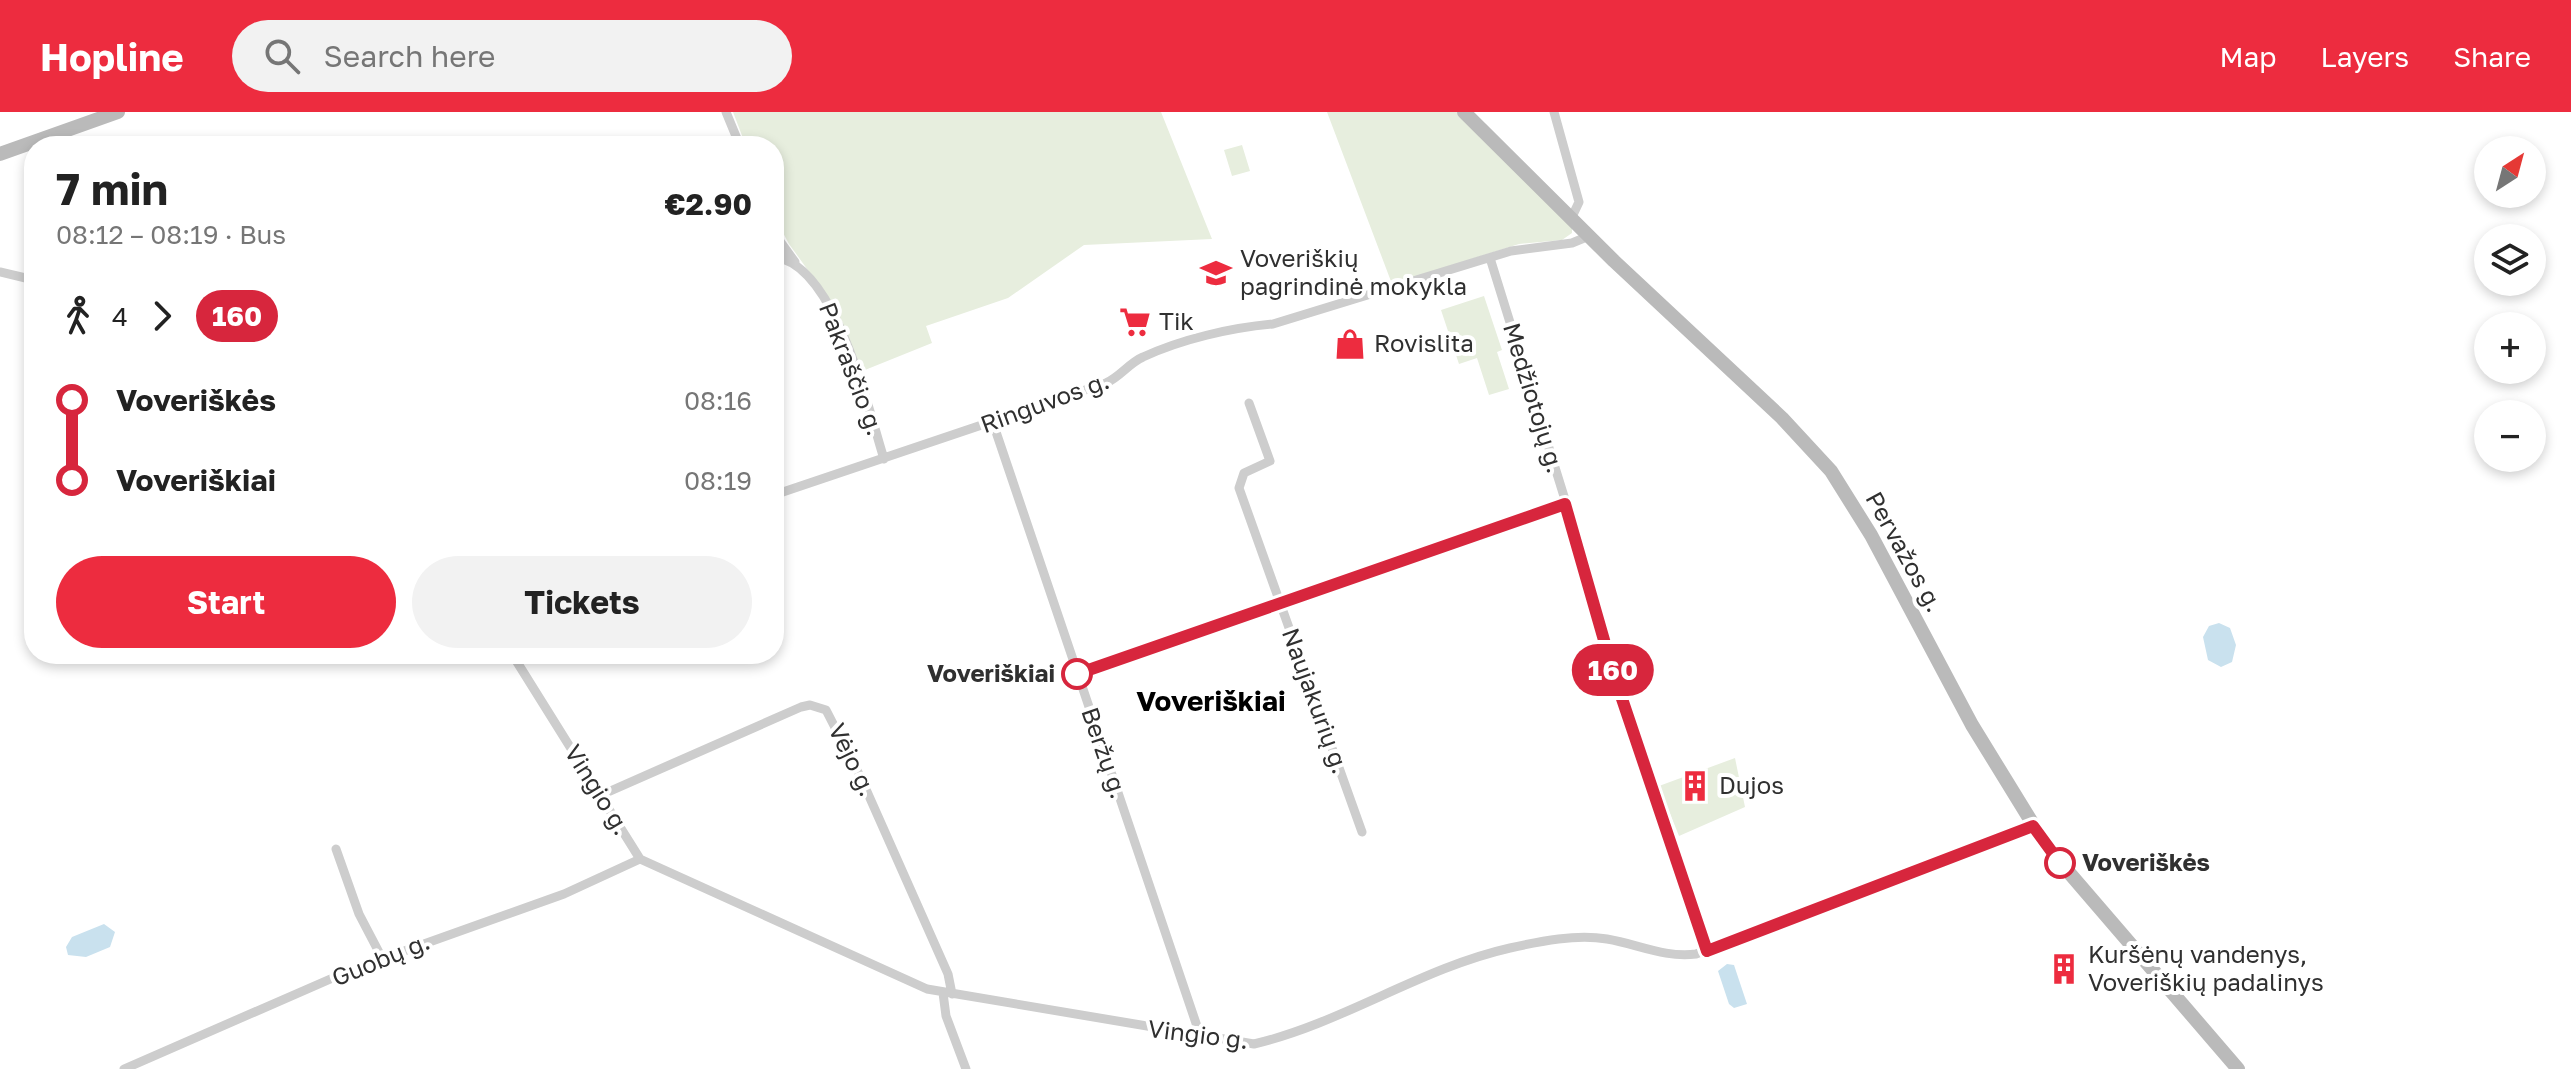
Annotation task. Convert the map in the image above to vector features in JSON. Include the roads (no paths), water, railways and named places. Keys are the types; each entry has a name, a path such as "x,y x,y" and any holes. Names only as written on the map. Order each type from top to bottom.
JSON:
{"main road":[{"path":"51,136 118,112"},
{"name":"Pervažos g.","path":"1464,112 1571,219 1782,418 1831,471 1852,501 1972,725 2033,826 2090,901 2238,1069"},
{"path":"0,154 24,145"}],"street":[{"path":"726,112 736,136"},
{"path":"1554,112 1579,202 1571,219"},
{"name":"Ringuvos g.","path":"784,492 1106,383 1133,363 1159,352 1239,327 1273,324 1490,258 1532,247 1584,241 1589,236"},
{"name":"Pakraščio g.","path":"784,249 816,286 835,317 884,459"},
{"name":"Medžiotojų g.","path":"1490,258 1614,675 1707,951"},
{"path":"784,260 796,264"},
{"path":"0,272 24,278"},
{"name":"Naujakurių g.","path":"1249,403 1270,461 1244,473 1239,488 1362,832"},
{"name":"Beržų g.","path":"993,423 1201,1038"},
{"path":"1077,674 1565,504"},
{"name":"Vingio g.","path":"518,664 640,859 904,982 948,994 1201,1038 1254,1044 1290,1036 1464,961 1539,943 1581,937 1608,939 1669,955 1707,951 2033,826"},
{"name":"Vėjo g.","path":"599,796 801,707 810,705 826,710 887,836 948,974 948,994"},
{"path":"336,849 359,914 382,958"},
{"name":"Guobų g.","path":"124,1069 382,958 564,894 640,859"},
{"path":"948,994 946,1016 966,1069"}],"water":[{"path":"2219,623 2230,628 2236,645 2232,662 2221,667 2208,660 2203,637 2209,626"},
{"path":"104,924 115,932 110,947 86,957 68,955 66,947 72,937"},
{"path":"1727,964 1734,965 1747,1004 1734,1008 1729,1004 1718,971"}],"place":[{"name":"Voveriškių pagrindinė mokykla","path":"1216,273"},
{"name":"Tik","path":"1135,322"},
{"name":"Rovislita","path":"1350,344"},
{"name":"Voveriškiai","path":"1077,674"},
{"name":"Dujos","path":"1695,786"},
{"name":"Voveriškės","path":"2060,863"},
{"name":"Kuršėnų vandenys, Voveriškių padalinys","path":"2064,969"}],"district":[{"name":"Voveriškiai","path":"1211,701"}]}
